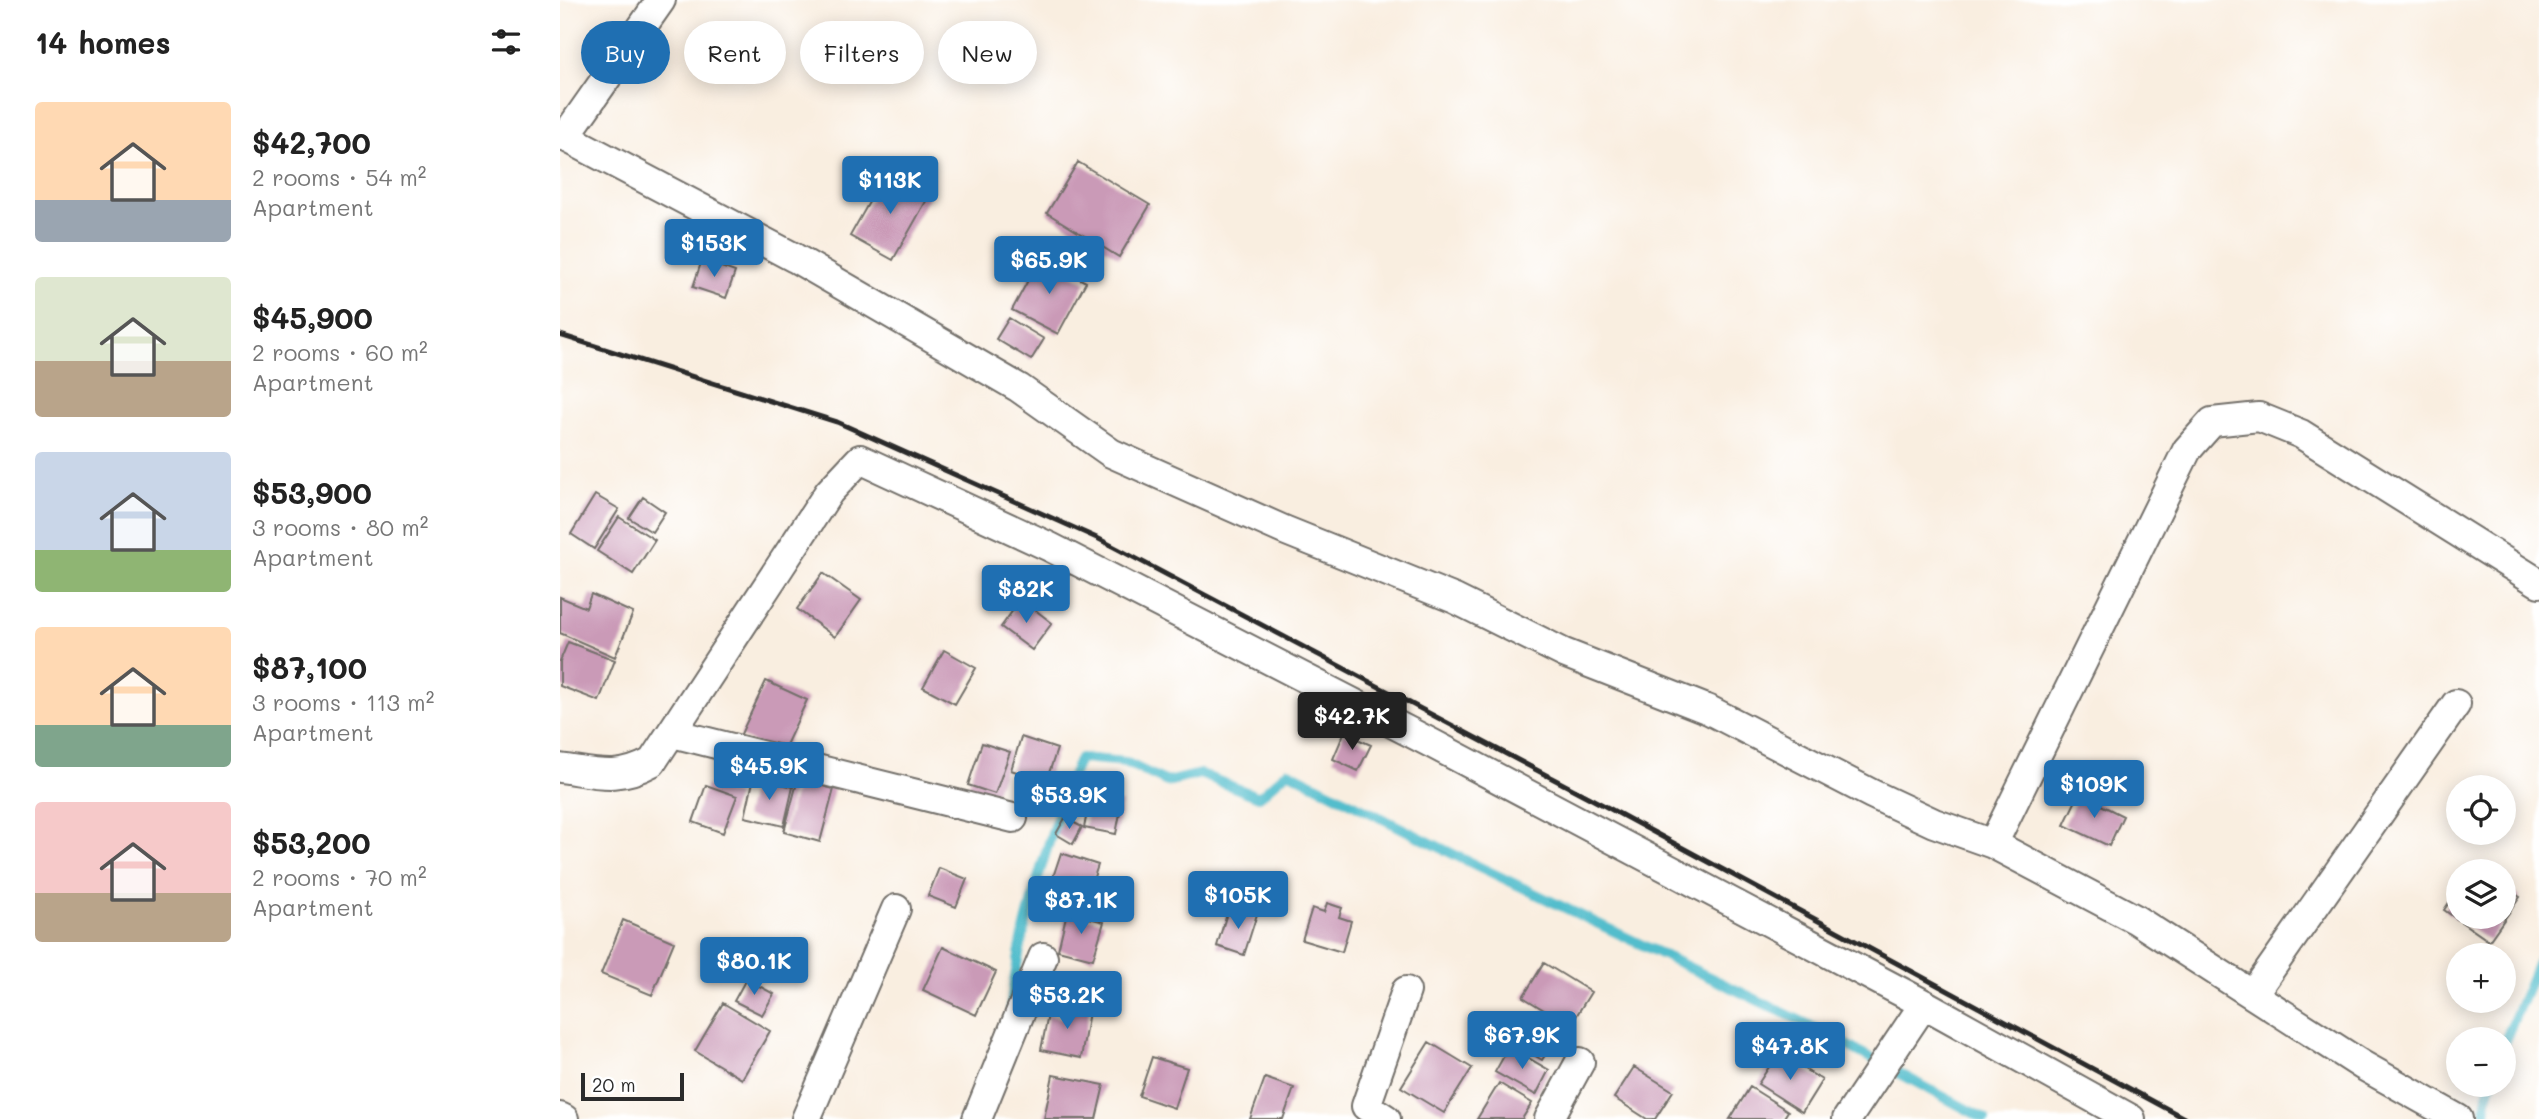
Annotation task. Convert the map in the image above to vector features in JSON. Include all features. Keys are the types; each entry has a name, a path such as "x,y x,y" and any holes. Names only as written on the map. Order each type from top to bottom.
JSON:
{"street":[{"path":"661,0 563,135 795,258 1019,388 1111,453 1284,530 1455,599 1564,653 1709,710 1872,794 1934,822 1993,844 2135,919 2362,1065 2458,1119"},
{"path":"1993,844 2187,450 2212,422 2259,417 2301,434 2539,583"},
{"path":"560,768 613,775 634,772 652,762 829,492 860,459 1050,547 1431,743 1924,1004 2131,1119"},
{"path":"2253,994 2456,704"},
{"path":"671,733 1013,818"},
{"path":"806,1119 896,909"},
{"path":"977,1119 1043,957"},
{"path":"1386,1119 1366,1106 1406,992"},
{"path":"1847,1119 1924,1004"},
{"path":"1549,1119 1580,1062"}],"building":[{"path":"1078,162 1150,205 1119,257 1047,213"},
{"path":"886,172 929,196 893,260 850,236"},
{"path":"1040,258 1086,282 1058,334 1012,310"},
{"path":"702,260 735,272 726,298 693,287"},
{"path":"1009,318 1044,339 1031,360 996,339"},
{"path":"595,495 619,509 594,549 571,534"},
{"path":"643,497 665,512 652,532 629,518"},
{"path":"619,517 655,540 633,574 597,551"},
{"path":"823,573 861,600 835,637 797,609"},
{"path":"591,594 633,613 615,657 560,633 560,597 586,608"},
{"path":"1021,599 1052,623 1032,650 1001,627"},
{"path":"568,642 615,660 599,701 560,686 560,661"},
{"path":"944,650 976,668 955,704 923,687"},
{"path":"766,681 807,700 781,756 740,736"},
{"path":"1344,733 1371,745 1358,771 1333,759"},
{"path":"1021,737 1057,749 1046,782 1011,770"},
{"path":"982,743 1010,752 995,794 968,785"},
{"path":"754,777 793,787 784,826 745,817"},
{"path":"798,779 834,789 820,842 784,832"},
{"path":"706,785 737,796 723,833 693,822"},
{"path":"2079,794 2123,816 2109,846 2064,825"},
{"path":"1090,797 1122,803 1116,834 1084,828"},
{"path":"1065,818 1082,827 1073,844 1056,834"},
{"path":"1061,853 1098,865 1087,898 1050,886"},
{"path":"939,868 967,879 956,907 928,896"},
{"path":"1327,903 1342,908 1339,917 1351,921 1342,952 1302,940 1312,908 1324,912"},
{"path":"1243,907 1258,911 1244,955 1217,946 1227,913 1239,917"},
{"path":"1067,912 1104,922 1093,959 1058,950"},
{"path":"623,920 674,942 652,995 601,974"},
{"path":"2472,929 2497,929 2489,941"},
{"path":"943,947 996,972 976,1015 923,990"},
{"path":"1544,963 1591,992 1570,1026 1523,997"},
{"path":"746,979 774,994 762,1015 734,1001"},
{"path":"1066,1001 1090,1006 1081,1058 1041,1050 1048,1015 1063,1018"},
{"path":"723,1003 770,1031 742,1079 695,1051"},
{"path":"1540,1013 1563,1027 1542,1060 1519,1046"},
{"path":"1429,1042 1472,1068 1444,1113 1401,1087"},
{"path":"1509,1047 1549,1070 1536,1095 1495,1072"},
{"path":"1778,1053 1822,1080 1802,1112 1758,1084"},
{"path":"1152,1057 1187,1068 1174,1108 1139,1096"},
{"path":"1634,1067 1673,1091 1655,1119 1647,1119 1614,1098"},
{"path":"1053,1075 1104,1085 1096,1119 1044,1119"},
{"path":"1265,1078 1294,1088 1283,1119 1250,1119"},
{"path":"1499,1083 1532,1103 1522,1119 1477,1119"},
{"path":"1750,1087 1788,1111 1783,1119 1730,1119"}],"waterway":[{"path":"1011,1008 1020,949 1034,893 1061,805 1080,758 1125,762 1167,782 1200,774 1259,797 1288,771 1461,858 1805,1023 1985,1119"},
{"path":"2511,1027 2539,960"},
{"path":"2485,1119 2487,1097"}],"railway":[{"path":"560,335 837,422 1099,539 1603,805 2186,1119"}]}
